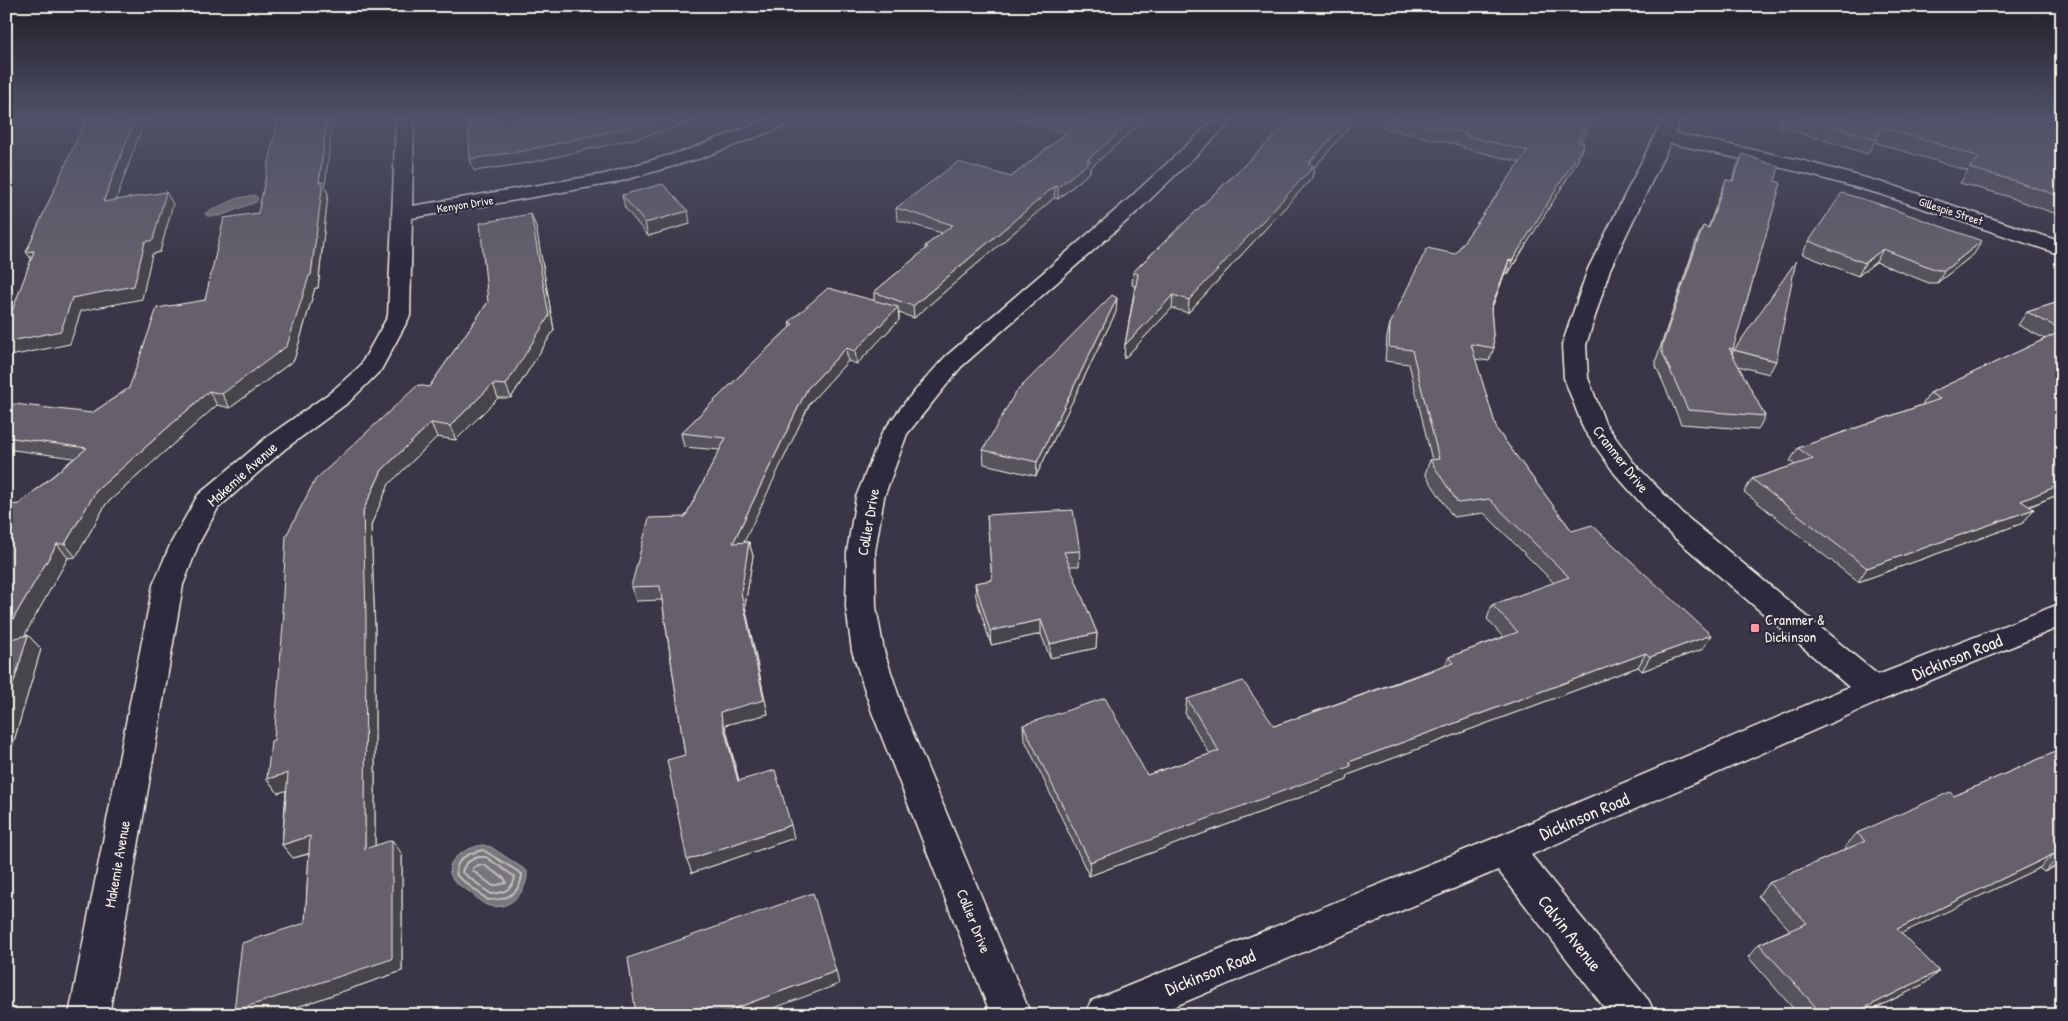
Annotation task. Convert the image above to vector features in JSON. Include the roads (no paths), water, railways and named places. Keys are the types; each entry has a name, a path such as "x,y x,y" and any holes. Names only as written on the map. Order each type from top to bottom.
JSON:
{"street":[{"name":"Makemie Avenue","path":"89,1015 168,585 185,543 208,502 276,443 340,397 369,370 385,344 399,316 404,167"},
{"name":"Kenyon Drive","path":"403,214 607,178 648,167"},
{"name":"Collier Drive","path":"1011,1015 888,712 868,651 861,607 861,552 870,497 895,433 915,406 953,362 1175,167"},
{"name":"Cranmer Drive","path":"1649,167 1599,269 1574,345 1576,378 1593,424 1624,468 1672,520 1874,690"},
{"name":"Gillespie Street","path":"1803,167 1887,190 2062,249"},
{"name":"Dickinson Road","path":"1106,1015 1505,850 1874,690 2062,614"},
{"name":"Calvin Avenue","path":"1505,850 1635,1015"}],"water":[{"path":"254,195 258,198 256,202 220,216 207,216 205,213 238,198"},
{"path":"482,845 491,847 527,871 527,879 521,893 502,906 495,907 483,903 457,883 450,872 450,866 457,856"}],"place":[{"name":"Cranmer & Dickinson","path":"1755,628"}]}
